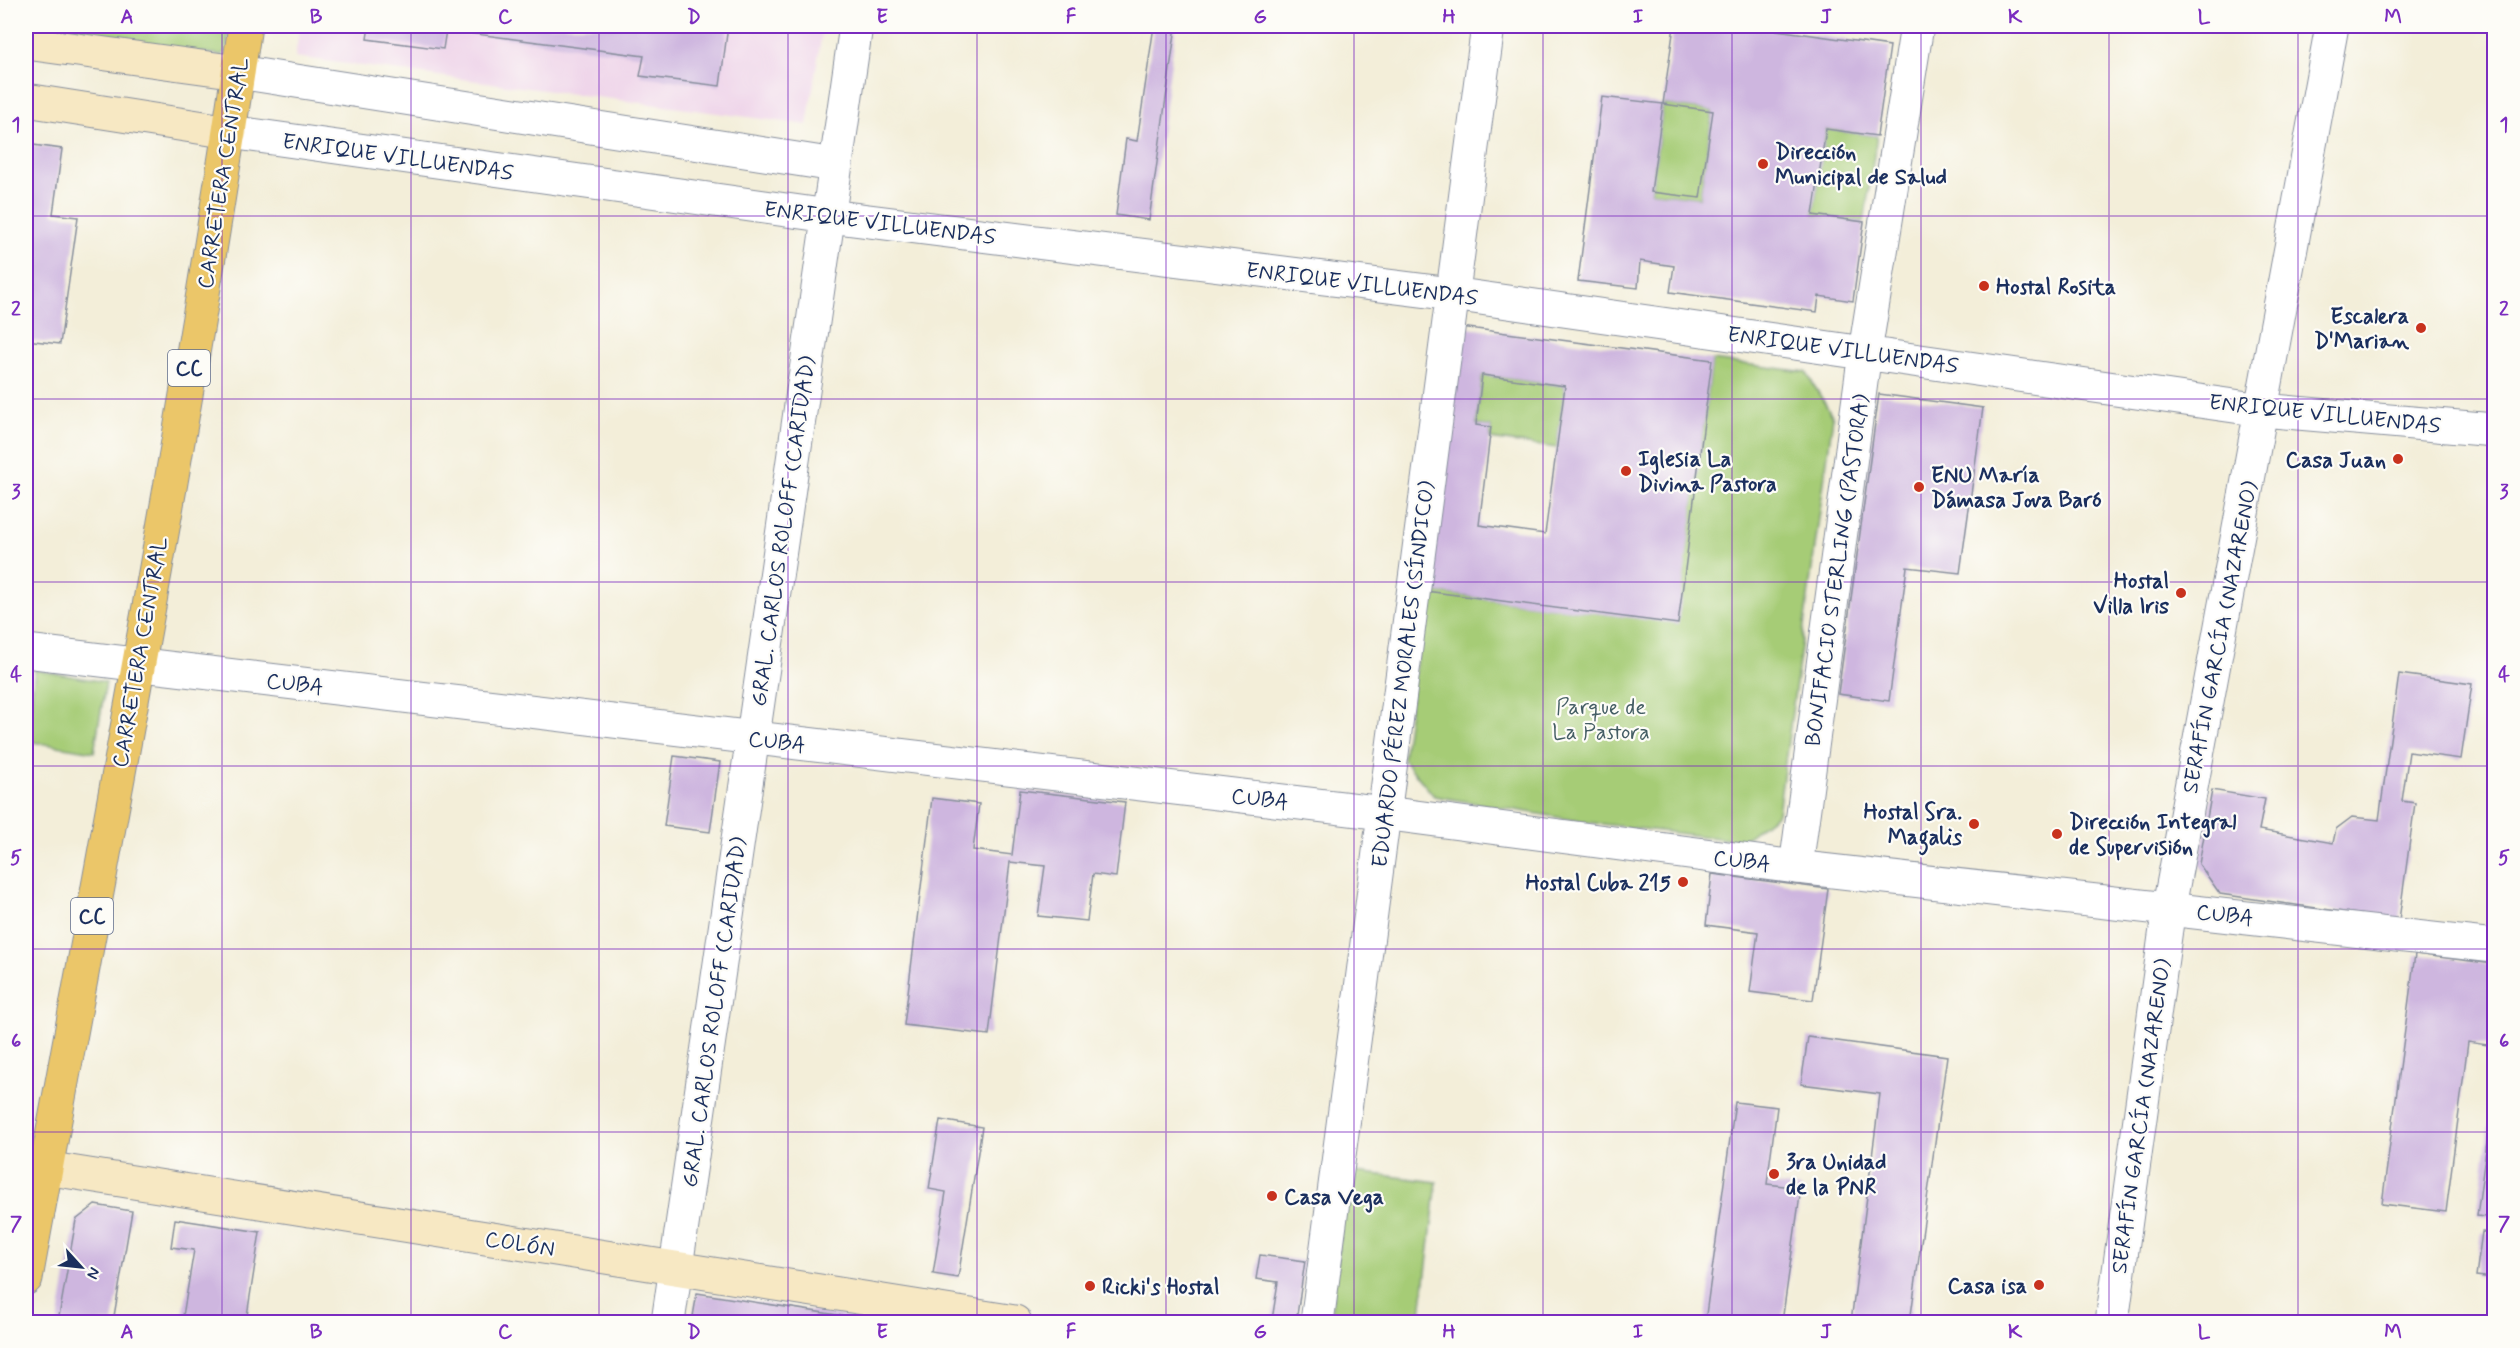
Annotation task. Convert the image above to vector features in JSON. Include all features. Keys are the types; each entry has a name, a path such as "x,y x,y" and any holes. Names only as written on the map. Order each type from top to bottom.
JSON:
{"main road":[{"name":"CARRETERA CENTRAL","path":"26,1278 35,1167 138,664 230,132 245,26"},
{"path":"26,43 238,72"},
{"path":"26,100 230,132"},
{"name":"COLÓN","path":"35,1167 1015,1323"}],"street":[{"name":"GRAL. CARLOS ROLOFF (CARIDAD)","path":"668,1323 856,26"},
{"name":"EDUARDO PÉREZ MORALES (SÍNDICO)","path":"1317,1323 1488,26"},
{"name":"BONIFACIO STERLING (PASTORA)","path":"1796,867 1865,352 1917,26"},
{"name":"SERAFÍN GARCÍA (NAZARENO)","path":"2112,1323 2169,907 2332,26"},
{"path":"238,72 835,165"},
{"name":"ENRIQUE VILLUENDAS","path":"230,132 828,216 1452,294 2262,410 2494,430"},
{"name":"CUBA","path":"26,651 1384,813 1796,867 2169,907 2494,946"}],"shaded area":[{"path":"300,26 823,26 807,125 295,57"}],"green space":[{"path":"26,26 230,26 226,50 222,55 26,32"},
{"path":"1663,104 1713,111 1700,198 1651,192"},
{"path":"1826,129 1877,136 1864,222 1813,215"},
{"name":"Parque de La Pastora","path":"1712,360 1806,372 1833,417 1778,813 1742,841 1585,822 1434,796 1403,759 1426,591 1677,623"},
{"path":"1482,375 1565,386 1557,448 1490,439 1491,427 1476,425"},
{"path":"35,670 106,682 94,752 26,741"},
{"path":"1348,1171 1437,1182 1420,1322 1330,1322"}],"building":[{"path":"369,26 728,26 720,86 640,76 644,56 446,30 443,49 367,39"},
{"path":"1154,26 1176,26 1149,220 1116,215 1126,139 1137,141"},
{"name":"Dirección Municipal de Salud","path":"1674,26 1747,26 1890,46 1877,136 1826,129 1813,215 1864,222 1853,301 1819,296 1817,312 1670,292 1674,266 1640,261 1638,288 1578,281 1602,97 1663,104","holes":["1663,104 1713,111 1700,198 1651,192"]},
{"path":"26,144 62,149 53,214 78,217 60,344 26,340"},
{"name":"Iglesia La Divina Pastora","path":"1461,327 1712,360 1678,624 1426,591","holes":["1482,375 1565,386 1545,534 1479,525 1491,427 1476,425"]},
{"name":"ENU María Dámasa Jova Baró","path":"1879,394 1983,408 1960,573 1907,567 1889,701 1838,694"},
{"path":"2399,674 2472,684 2461,759 2409,752 2402,801 2415,803 2399,920 2220,894 2199,864 2212,790 2265,799 2259,830 2333,843 2336,829 2352,817 2379,820"},
{"path":"674,756 720,762 710,832 664,826"},
{"path":"1020,790 1125,802 1116,877 1093,874 1087,921 1038,916 1045,866 1010,862 989,1035 904,1025 932,798 979,804 973,850 1012,855"},
{"path":"1712,874 1828,889 1813,1000 1750,992 1758,932 1706,925"},
{"path":"2415,954 2494,964 2494,1046 2468,1042 2446,1212 2382,1204"},
{"path":"1808,1037 1947,1056 1910,1322 1851,1322 1880,1094 1801,1084"},
{"path":"2494,1096 2494,1218 2477,1216"},
{"path":"1735,1102 1777,1107 1767,1184 1801,1188 1782,1322 1705,1322"},
{"path":"940,1120 982,1127 958,1278 933,1274 946,1192 929,1189"},
{"path":"95,1205 132,1211 113,1322 58,1322 76,1220"},
{"path":"175,1219 260,1232 246,1322 182,1322 194,1250 171,1247"},
{"path":"2482,1232 2494,1233 2494,1278 2476,1276"},
{"path":"1260,1255 1305,1261 1296,1322 1250,1322 1251,1317 1272,1320 1278,1282 1256,1279"},
{"path":"697,1293 875,1321 875,1322 692,1322"}],"place":[{"name":"Dirección Municipal de Salud","path":"1763,164"},
{"name":"Hostal Rosita","path":"1984,286"},
{"name":"Escalera D'Marian","path":"2421,328"},
{"name":"Casa Juan","path":"2398,459"},
{"name":"Iglesia La Divina Pastora","path":"1626,471"},
{"name":"ENU María Dámasa Jova Baró","path":"1919,487"},
{"name":"Hostal Villa Iris","path":"2181,593"},
{"name":"Hostal Sra. Magalis","path":"1974,824"},
{"name":"Dirección Integral de Supervisión","path":"2057,834"},
{"name":"Hostal Cuba 215","path":"1683,882"},
{"name":"3ra Unidad de la PNR","path":"1774,1174"},
{"name":"Casa Vega","path":"1272,1196"},
{"name":"Casa isa","path":"2039,1285"},
{"name":"Ricki's Hostal","path":"1090,1286"}]}
